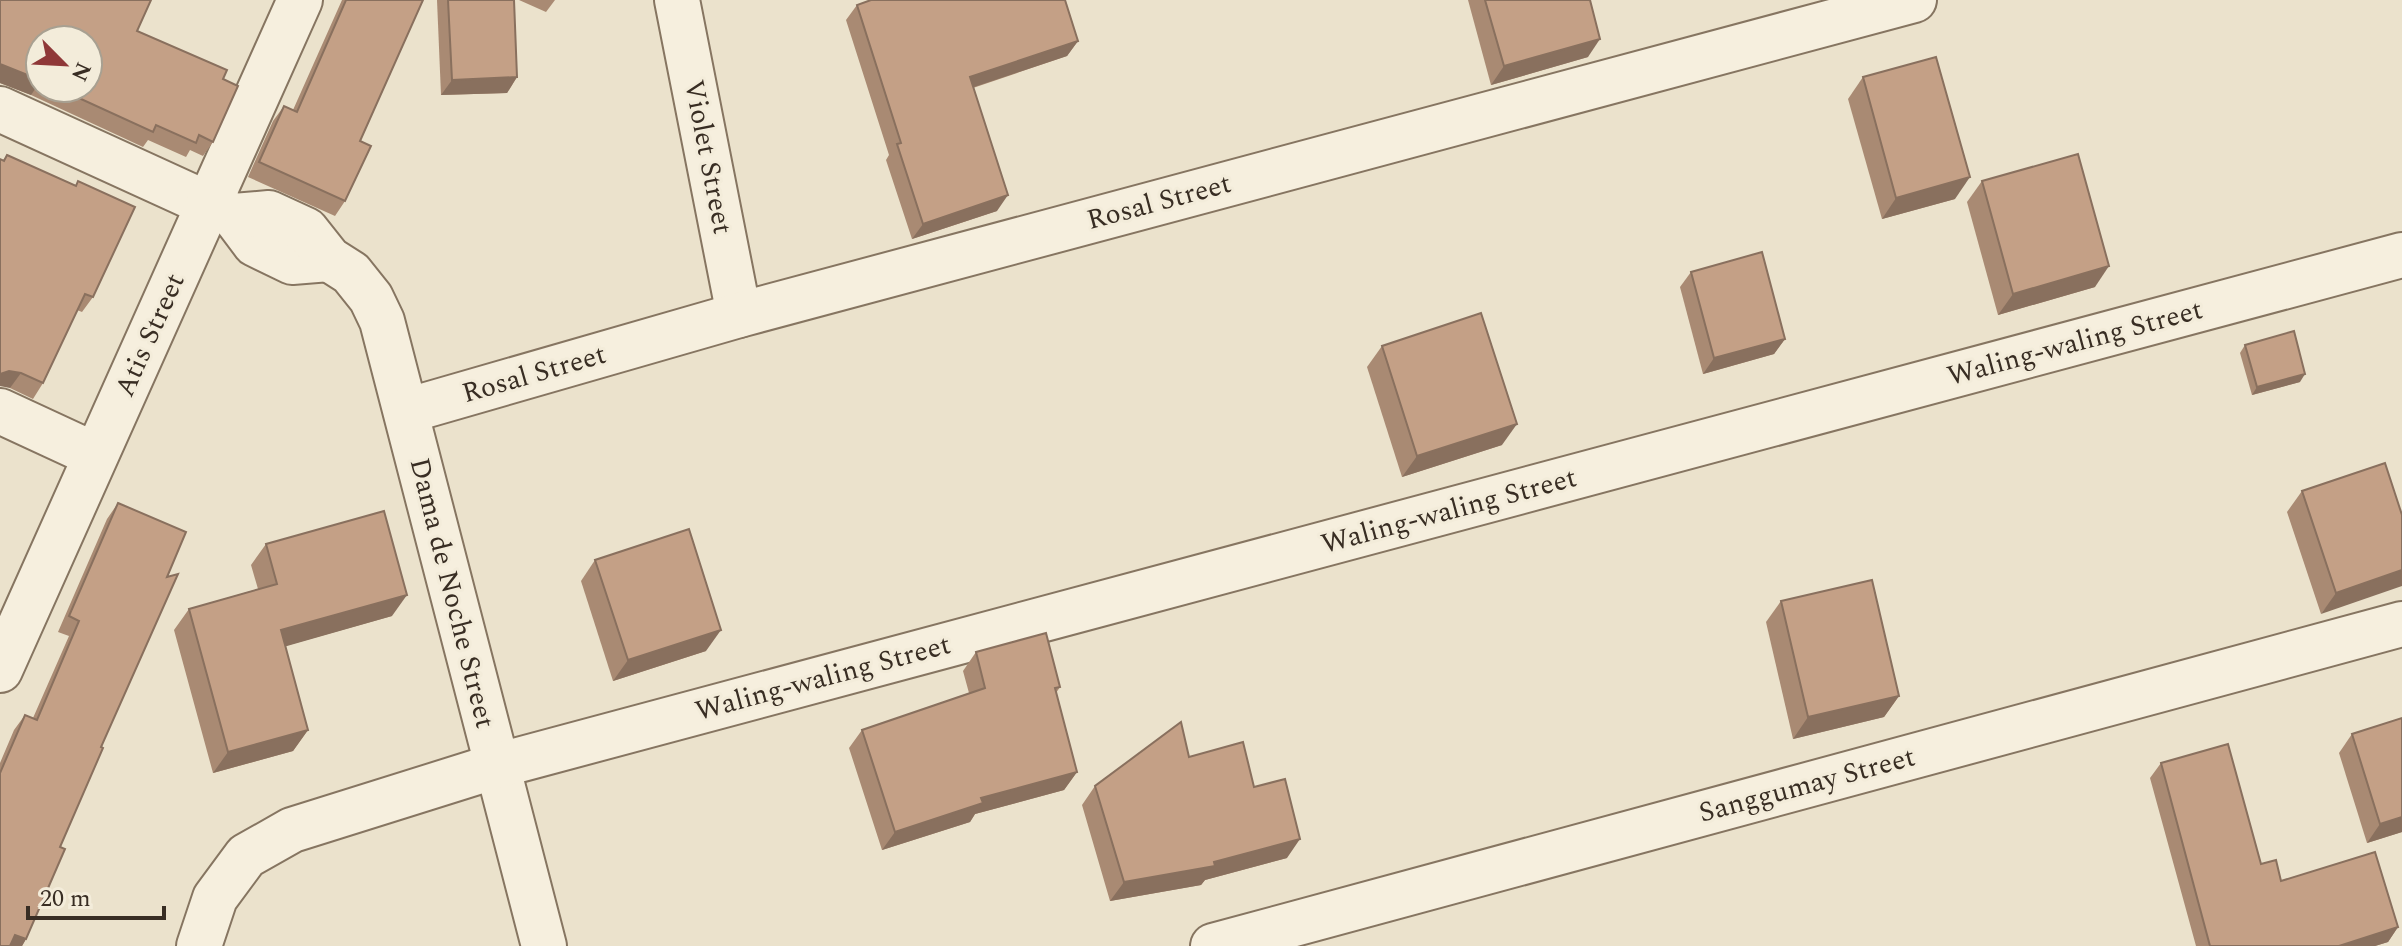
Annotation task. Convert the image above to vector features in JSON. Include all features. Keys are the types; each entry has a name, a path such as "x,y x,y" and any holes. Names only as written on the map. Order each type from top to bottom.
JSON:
{"street":[{"name":"Atis Street","path":"0,670 95,455 222,210 300,0"},
{"name":"Violet Street","path":"677,0 739,315"},
{"name":"Rosal Street","path":"406,411 739,315 1914,0"},
{"path":"0,109 222,210"},
{"name":"Dama de Noche Street","path":"222,210 269,213 280,237 306,230 329,259 351,273 371,298 382,321 544,946"},
{"name":"Waling-waling Street","path":"199,946 215,898 246,856 292,830 496,766 2402,255"},
{"path":"0,411 95,455"},
{"name":"Sanggumay Street","path":"1213,946 2402,624"}],"building":[{"path":"0,0 151,0 137,31 227,70 223,79 238,86 213,142 199,135 196,143 156,125 153,132 92,104 104,104 104,24 24,24 24,74 0,64"},
{"path":"346,0 423,0 360,141 371,146 345,201 259,162 284,106 297,112"},
{"path":"448,0 514,0 517,77 452,80"},
{"path":"871,0 1065,0 1078,41 970,77 1008,195 923,224 857,5"},
{"path":"1485,0 1590,0 1600,39 1504,66"},
{"path":"1936,57 1970,177 1896,198 1863,77"},
{"path":"2078,154 2109,266 2013,294 1982,181"},
{"path":"7,155 76,186 78,181 135,207 93,297 85,294 43,383 21,373 9,371 0,374 0,159 4,161"},
{"path":"1762,252 1785,339 1714,358 1691,272"},
{"path":"1481,313 1517,424 1417,456 1382,346"},
{"path":"2294,331 2305,374 2257,387 2245,345"},
{"path":"2385,463 2402,515 2402,570 2336,593 2302,491"},
{"path":"118,503 186,532 167,577 178,574 101,747 60,847 65,849 26,939 15,935 10,946 0,946 0,773 25,715 37,720 79,621 69,616"},
{"path":"384,511 407,595 281,630 308,730 228,752 189,609 277,584 266,544"},
{"path":"689,529 721,630 628,660 595,560"},
{"path":"1872,580 1899,696 1808,717 1781,601"},
{"path":"1046,633 1060,687 1055,688 1077,772 981,798 983,803 895,832 862,730 985,688 976,652"},
{"path":"2402,718 2402,817 2380,824 2352,734"},
{"path":"1181,722 1189,757 1243,742 1254,787 1285,779 1300,839 1214,862 1215,866 1124,882 1095,786"},
{"path":"2228,744 2261,864 2276,860 2281,881 2375,852 2398,927 2339,946 2210,946 2161,763"}]}
